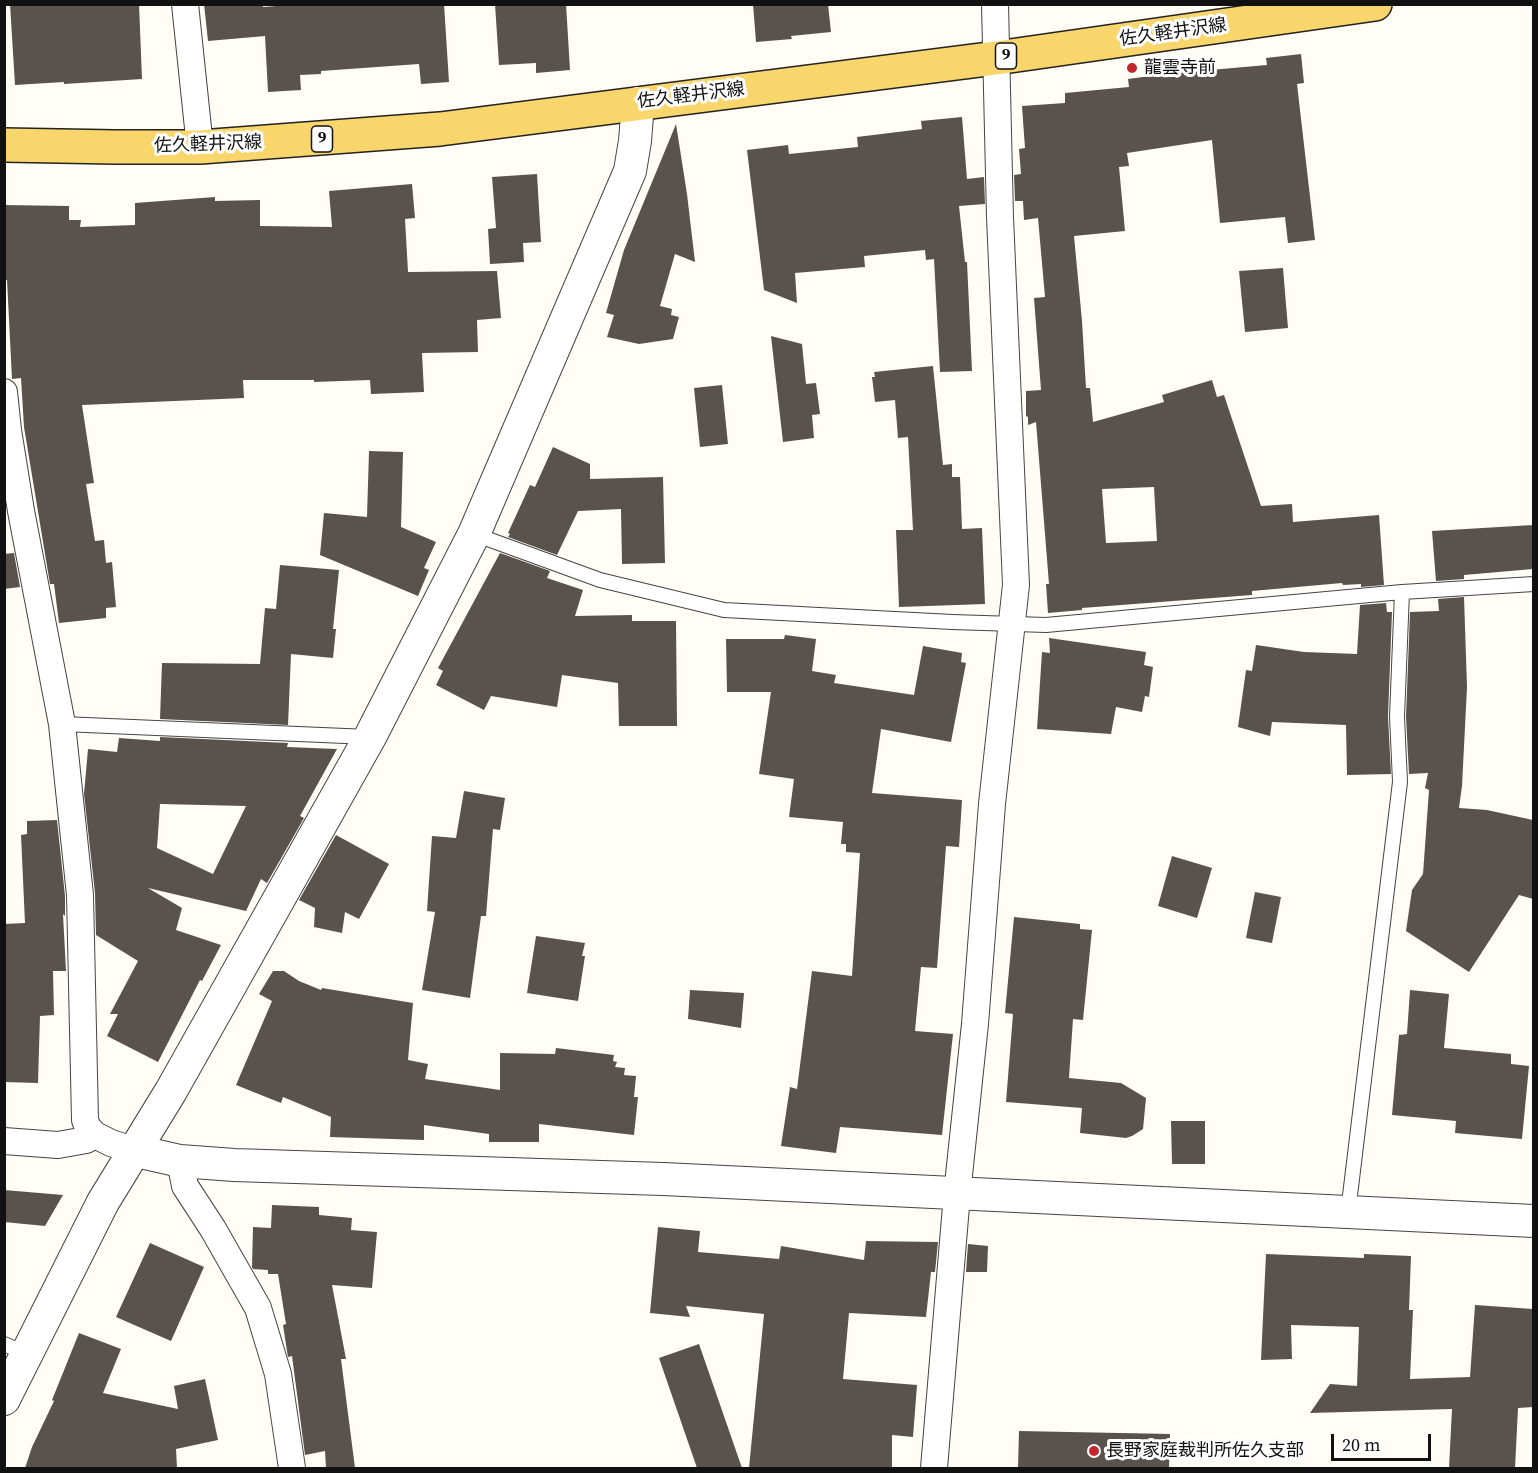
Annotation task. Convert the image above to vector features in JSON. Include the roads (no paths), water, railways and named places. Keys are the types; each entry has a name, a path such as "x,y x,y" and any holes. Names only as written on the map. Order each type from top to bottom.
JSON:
{"main road":[{"name":"佐久軽井沢線","path":"4,145 200,147 440,129 996,58 1374,4"}],"street":[{"path":"185,4 200,147"},
{"path":"934,1468 957,1194 975,1024 992,804 1016,585 1000,217 995,4"},
{"path":"4,1399 16,1349 136,1151 369,737 474,534 630,171 638,102"},
{"path":"4,392 6,430 62,724 80,895 85,1120 88,1128 95,1135 136,1151 180,1161 234,1166 652,1179 1533,1221"},
{"path":"4,1141 58,1145 86,1140 95,1135"},
{"path":"180,1161 185,1186 213,1229 258,1308 278,1374 292,1468"}],"lane":[{"path":"474,534 600,580 724,610 952,622 1012,622 1046,625 1402,592 1533,584"},
{"path":"1348,1212 1400,782 1396,717 1402,592"},
{"path":"62,724 369,737"}],"place":[{"name":"龍雲寺前","path":"1132,68"},
{"name":"長野家庭裁判所佐久支部","path":"1094,1451"}]}
